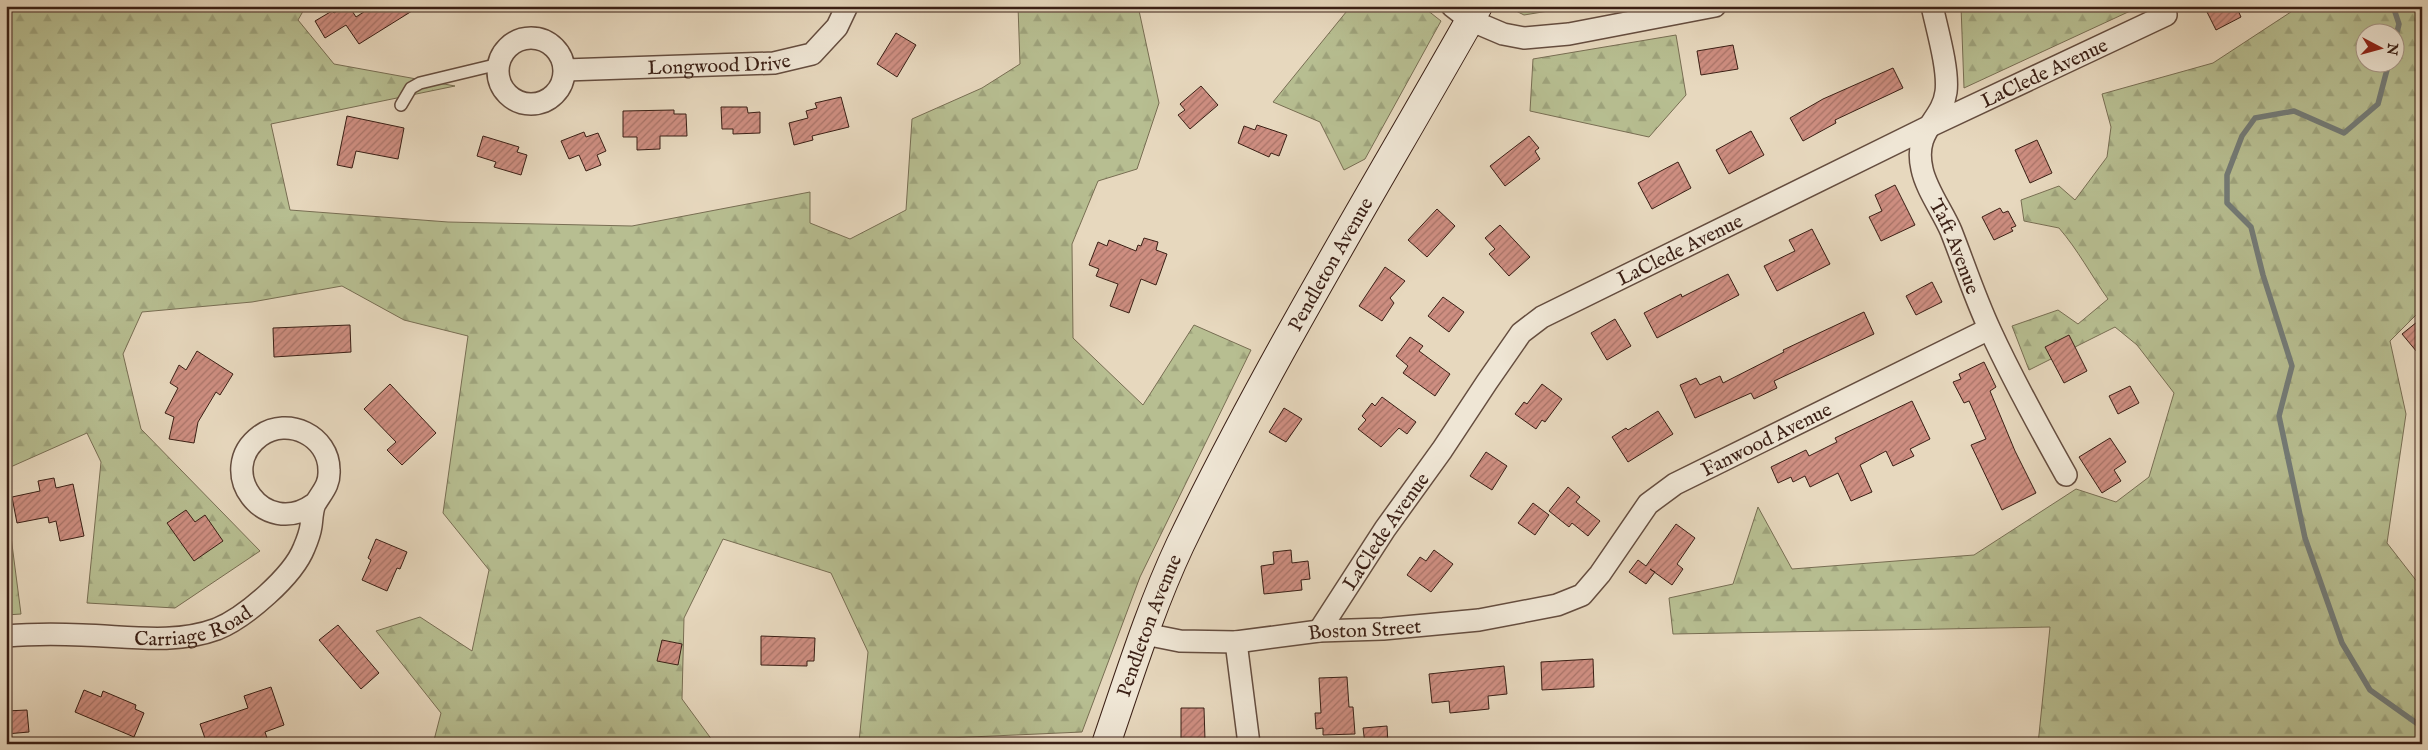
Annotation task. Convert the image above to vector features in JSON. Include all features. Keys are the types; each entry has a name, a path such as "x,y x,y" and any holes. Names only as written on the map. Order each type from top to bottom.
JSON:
{"street":[{"name":"Longwood Drive","path":"565,70 774,63 812,54 837,27 847,6"},
{"name":"Pendleton Avenue","path":"1106,744 1145,634 1180,547 1285,343 1467,11 1503,34 1524,38 1569,34 1715,6"},
{"name":"Taft Avenue","path":"1932,6 1946,78 1946,93 1920,147 1922,170 1950,229 1989,329 2033,416 2066,474"},
{"name":"LaClede Avenue","path":"1319,631 1385,529 1442,450 1521,333 1542,317 1928,127 2166,15"},
{"path":"535,38 550,43 558,50 565,70 563,82 558,92 550,100 539,104 527,105 516,102 507,95 498,74 499,64 503,54 510,46 519,40 535,38"},
{"name":"Fanwood Avenue","path":"1582,595 1600,574 1648,504 1675,484 1989,329"},
{"name":"Carriage Road","path":"6,636 73,634 170,638 218,628 248,609 285,578 294,567 311,529 314,504 324,492 330,470 326,454 317,441 304,432 290,428 274,429 260,436 246,454 242,468 246,490 254,501 266,510 280,514 302,512 314,504"},
{"name":"Boston Street","path":"1145,634 1180,641 1236,642 1319,631 1383,629 1479,620 1557,605 1582,595"},
{"path":"1236,642 1249,744"}],"lane":[{"path":"401,105 411,88 420,83 499,64"}],"green space":[{"path":"6,6 306,6 298,20 334,64 455,86 271,124 290,210 448,222 632,226 810,192 810,223 850,239 906,210 912,119 982,88 1020,64 1018,6 1138,6 1159,103 1137,169 1098,181 1072,244 1073,338 1143,405 1194,325 1251,350 1140,577 1082,732 859,742 868,652 831,573 723,539 684,618 682,699 715,744 433,744 441,713 376,631 420,617 472,651 489,570 443,513 468,336 404,320 342,286 252,302 142,312 123,354 141,429 260,551 175,608 87,603 101,462 87,433 6,469"},
{"path":"1351,6 1422,6 1441,21 1365,159 1344,170 1320,122 1273,102"},
{"path":"1506,6 1579,6 1524,15"},
{"path":"1961,6 2141,6 1964,88"},
{"path":"2300,6 2422,6 2422,309 2390,341 2406,414 2387,543 2422,588 2422,744 2038,744 2050,627 1673,634 1669,598 1733,584 1758,507 1792,569 1974,555 2076,489 2116,502 2149,477 2174,393 2137,345 2115,327 2029,370 2012,326 2058,310 2078,324 2108,299 2059,228 2024,221 2021,200 2059,186 2075,200 2107,157 2111,127 2102,94 2213,63"},
{"path":"1676,35 1686,95 1649,137 1530,111 1533,59"},
{"path":"6,498 21,614 6,615"}],"building":[{"path":"345,6 349,6 356,17 373,6 420,6 359,44 346,25 325,38 315,21"},
{"path":"2204,6 2236,6 2241,17 2216,30"},
{"path":"896,33 916,45 897,77 877,64"},
{"path":"1733,45 1738,69 1701,75 1697,51"},
{"path":"1893,68 1903,88 1835,120 1836,123 1803,141 1790,118 1823,99"},
{"path":"1201,86 1218,105 1190,129 1178,115 1185,110 1180,104"},
{"path":"841,97 849,127 812,136 813,140 794,145 789,123 808,118 806,111 817,108 815,103"},
{"path":"721,107 747,107 748,113 760,112 760,133 733,134 733,129 722,129"},
{"path":"674,110 674,114 686,114 687,136 660,136 660,149 637,150 637,137 623,137 623,111"},
{"path":"347,116 404,128 398,159 356,151 352,168 337,165"},
{"path":"1257,125 1287,135 1279,156 1271,153 1269,157 1238,143 1244,126 1255,130"},
{"path":"1751,131 1764,155 1729,174 1716,150"},
{"path":"584,132 586,137 598,133 606,151 597,155 601,165 586,171 579,155 569,159 561,141"},
{"path":"483,136 519,147 517,152 527,155 521,175 494,167 496,162 477,156"},
{"path":"1529,136 1539,148 1535,151 1540,159 1505,186 1490,166"},
{"path":"2037,140 2052,173 2030,183 2015,150"},
{"path":"1678,162 1691,188 1652,209 1638,183"},
{"path":"1895,185 1915,225 1881,241 1869,217 1882,211 1875,195"},
{"path":"2000,208 2003,213 2008,211 2016,226 2011,228 2013,231 1994,240 1982,217"},
{"path":"1437,209 1455,226 1427,257 1408,240"},
{"path":"1500,225 1530,257 1509,276 1489,254 1495,249 1485,238"},
{"path":"1812,229 1830,264 1777,291 1764,266 1795,251 1789,240"},
{"path":"1144,238 1158,242 1156,250 1167,254 1156,285 1141,279 1129,313 1110,306 1118,284 1096,276 1099,269 1089,265 1098,242 1107,246 1109,240 1136,251 1138,245 1141,246"},
{"path":"1385,267 1405,281 1390,298 1394,303 1382,321 1359,306"},
{"path":"1728,274 1739,295 1657,338 1644,313 1681,294 1682,297"},
{"path":"1932,282 1942,302 1916,315 1906,296"},
{"path":"1443,297 1464,312 1449,332 1428,316"},
{"path":"1864,312 1874,334 1774,381 1777,388 1754,399 1751,393 1695,418 1680,385 1696,378 1700,385 1720,376 1723,383 1784,352 1783,350"},
{"path":"2422,318 2422,358 2402,334"},
{"path":"1615,319 1631,346 1607,360 1591,333"},
{"path":"350,325 351,352 274,357 273,328"},
{"path":"2069,335 2087,371 2064,383 2045,347"},
{"path":"1410,337 1423,346 1419,351 1450,374 1435,396 1403,373 1408,366 1396,356"},
{"path":"197,351 233,374 220,395 216,392 198,422 194,443 169,439 174,417 165,413 178,388 170,383 179,365 186,370"},
{"path":"1984,362 1996,387 1990,391 2015,451 2036,493 2002,510 1971,445 1986,439 1969,401 1964,403 1953,382 1961,379 1959,374"},
{"path":"390,384 436,433 402,465 387,450 396,442 364,409"},
{"path":"1542,384 1562,399 1545,422 1542,420 1536,429 1515,414 1524,402 1527,404"},
{"path":"2130,386 2139,403 2118,414 2109,396"},
{"path":"1382,397 1416,422 1407,434 1399,428 1381,447 1358,429 1366,420 1362,416 1372,403 1375,406"},
{"path":"1912,401 1930,439 1910,449 1914,456 1893,466 1886,451 1860,465 1872,492 1851,501 1838,473 1810,487 1805,476 1793,482 1791,477 1778,483 1771,467 1806,450 1809,456 1837,442 1835,438"},
{"path":"1284,408 1302,419 1286,442 1269,432"},
{"path":"1658,411 1673,434 1628,462 1612,437 1626,428 1628,430"},
{"path":"2110,438 2126,462 2114,470 2121,481 2102,493 2079,457"},
{"path":"1486,452 1507,466 1492,490 1470,476"},
{"path":"54,478 56,488 73,484 84,536 60,541 56,521 49,523 48,517 17,523 12,497 40,491 38,481"},
{"path":"1568,487 1580,497 1576,502 1600,521 1588,536 1572,523 1569,527 1549,511"},
{"path":"1533,503 1549,515 1535,535 1518,523"},
{"path":"186,510 195,522 205,515 223,541 194,561 167,523"},
{"path":"1676,524 1695,538 1677,564 1683,569 1672,585 1655,572 1646,584 1629,572 1638,560 1646,566"},
{"path":"376,539 407,552 400,569 397,568 387,591 362,580 371,560 368,558"},
{"path":"1291,550 1292,563 1308,561 1310,579 1301,580 1302,590 1264,594 1261,566 1274,564 1273,552"},
{"path":"1434,550 1453,564 1431,592 1407,575 1420,557 1426,561"},
{"path":"338,625 379,673 361,689 319,640"},
{"path":"761,636 815,638 814,661 807,661 807,666 761,665"},
{"path":"662,640 682,644 678,665 657,661"},
{"path":"1593,659 1594,687 1542,690 1541,662"},
{"path":"1504,666 1507,694 1488,696 1489,709 1450,713 1449,701 1432,703 1429,674"},
{"path":"1347,677 1349,707 1353,707 1355,734 1323,735 1323,728 1316,729 1315,713 1321,713 1319,678"},
{"path":"271,687 284,725 265,732 269,744 207,744 200,724 248,708 244,696"},
{"path":"84,690 101,697 103,691 136,705 135,709 144,713 134,737 75,712"},
{"path":"1181,708 1204,708 1205,740 1181,740"},
{"path":"27,710 29,732 6,734 6,711"},
{"path":"1387,726 1388,744 1365,744 1363,728"}],"waterway":[{"path":"2393,6 2398,22"},
{"path":"2386,72 2378,104 2344,133 2294,111 2255,118 2242,136 2227,175 2227,203 2251,227 2263,275 2292,366 2279,416 2305,538 2342,643 2370,690 2422,727"}]}
